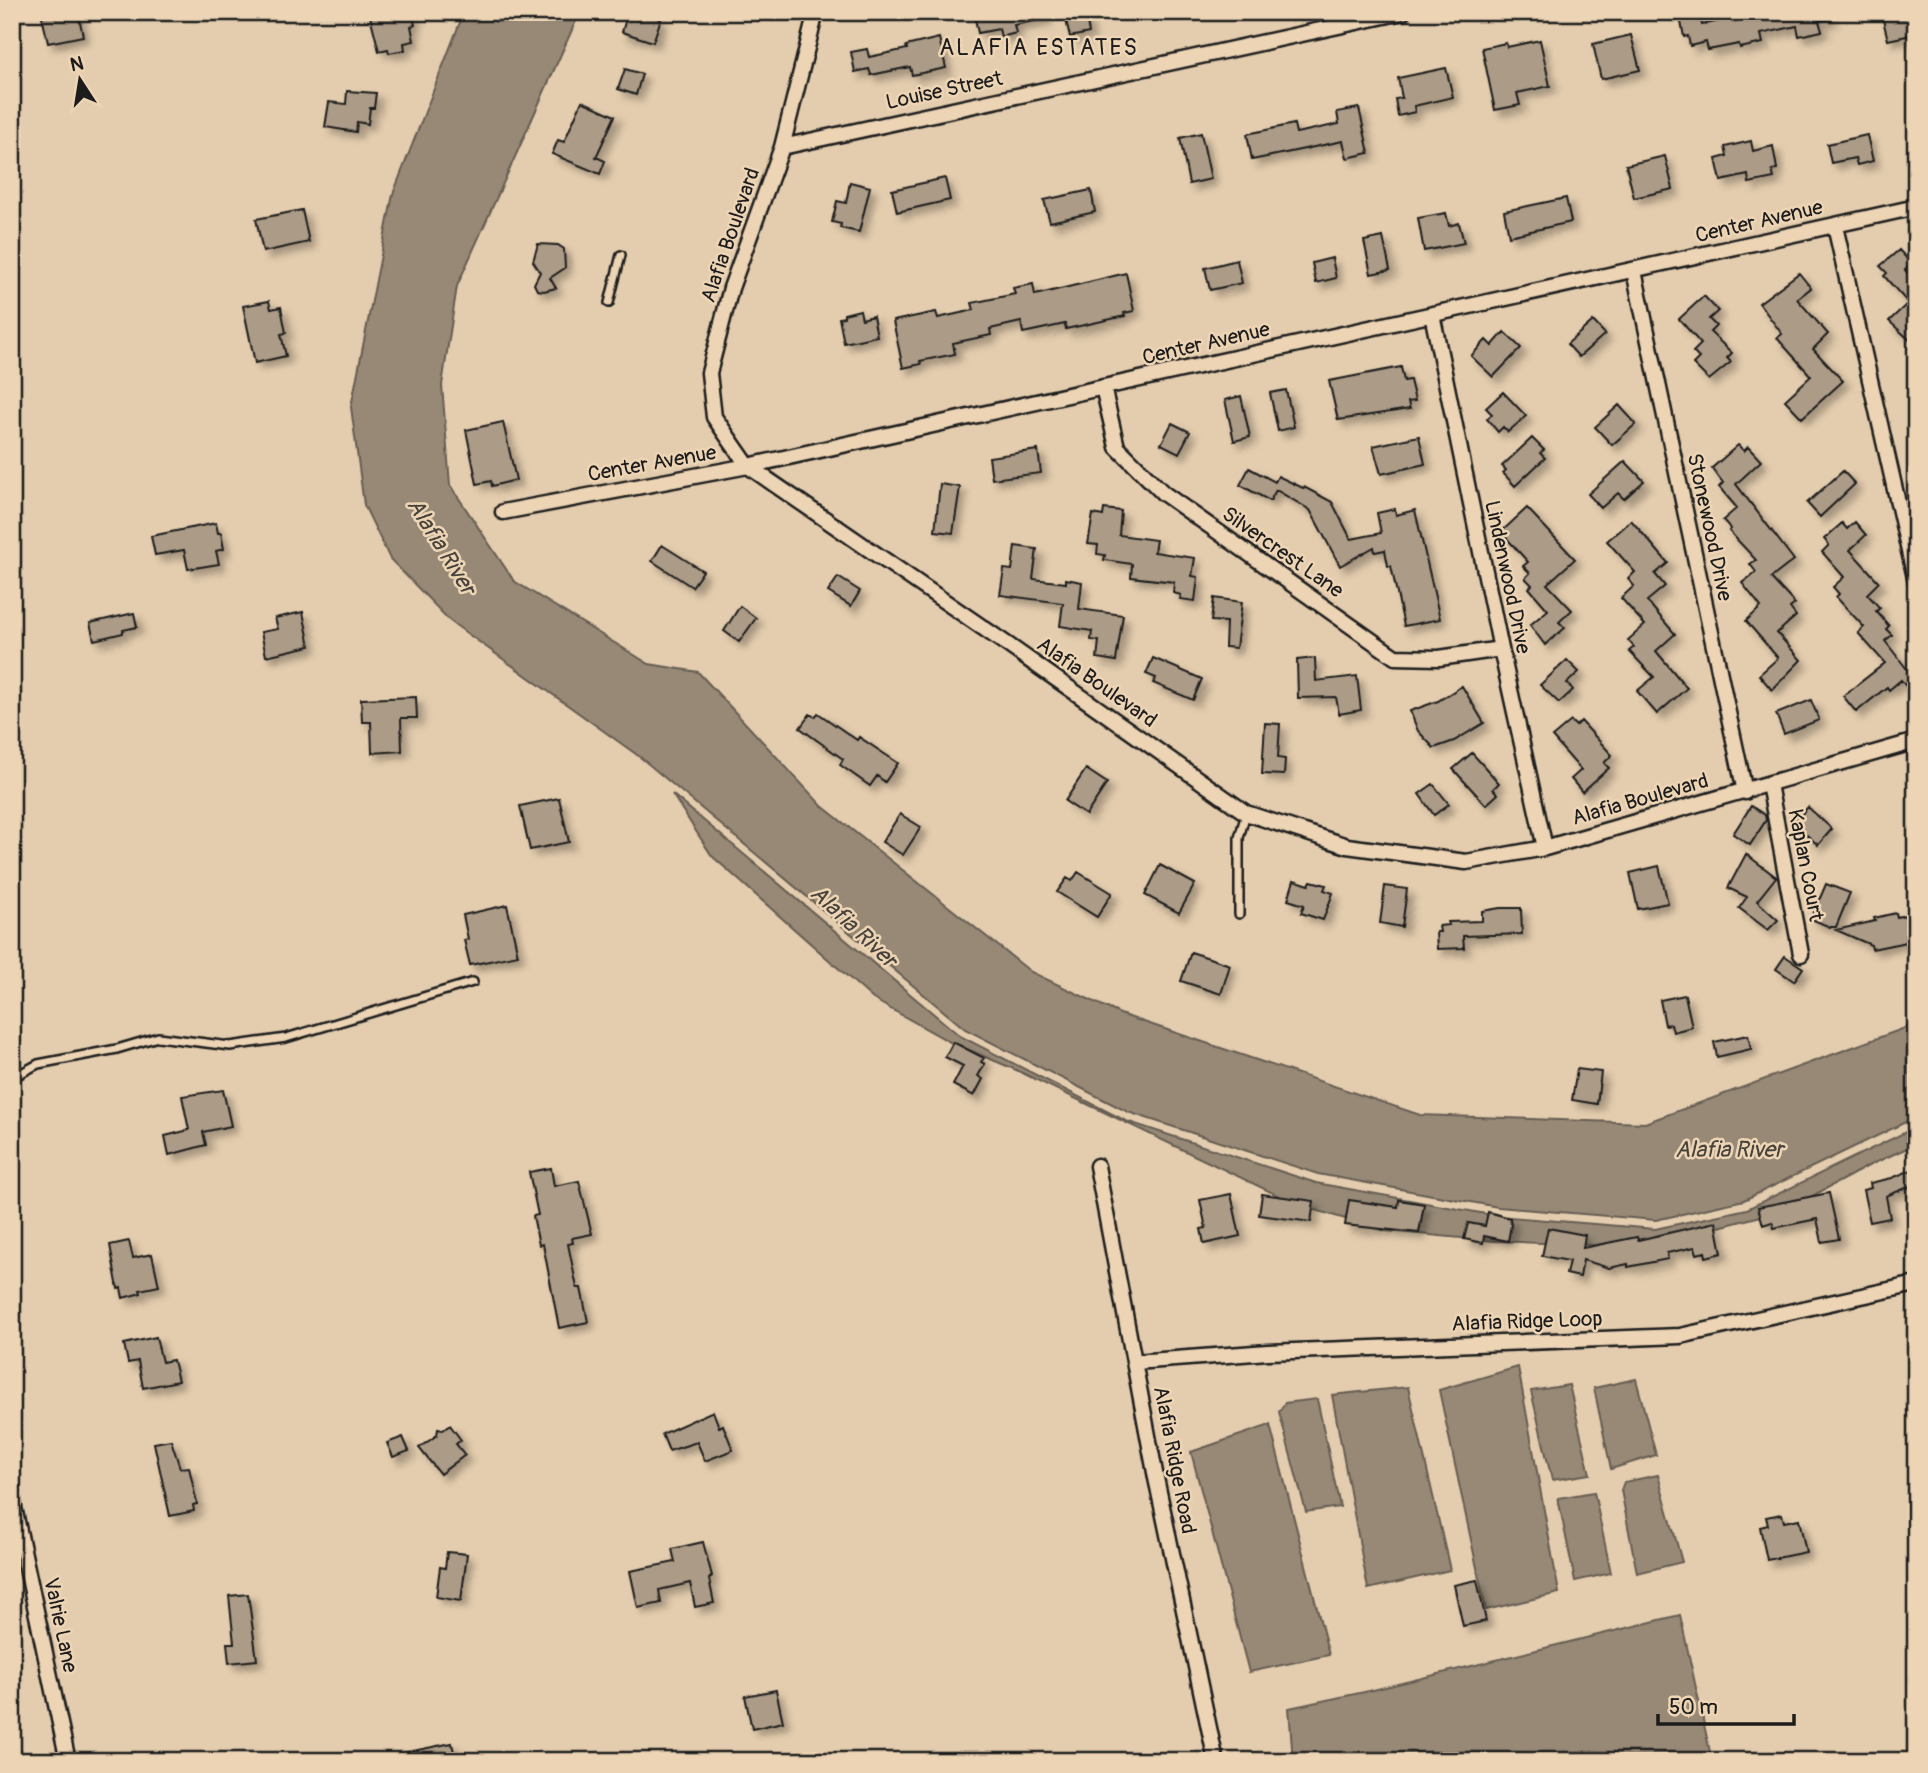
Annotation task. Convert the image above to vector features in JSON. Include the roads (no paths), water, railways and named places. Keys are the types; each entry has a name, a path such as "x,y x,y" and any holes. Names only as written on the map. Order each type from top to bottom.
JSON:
{"street":[{"name":"Alafia Boulevard","path":"816,12 782,146 731,288 709,373 714,417 748,466 1246,813 1347,846 1466,862 1545,848 1916,741"},
{"name":"Louise Street","path":"782,146 1403,12"},
{"name":"Center Avenue","path":"503,512 748,466 1916,207"},
{"path":"1835,226 1916,582"},
{"name":"Stonewood Drive","path":"1634,271 1745,792"},
{"name":"Lindenwood Drive","path":"1432,314 1545,848"},
{"name":"Silvercrest Lane","path":"1103,387 1117,447 1163,493 1395,657 1438,658 1501,649"},
{"name":"Kaplan Court","path":"1769,784 1801,954"},
{"name":"Alafia Ridge Road","path":"1097,1167 1156,1478 1216,1761"},
{"name":"Alafia Ridge Loop","path":"1135,1362 1268,1352 1680,1336 1916,1284"},
{"name":"Valrie Lane","path":"12,1498 68,1761"}],"lane":[{"path":"609,303 621,255"},
{"path":"1239,914 1239,838 1246,813"},
{"path":"12,1078 38,1064 117,1049 158,1037 230,1046 286,1038 473,982"}],"water":[{"name":"Alafia River","path":"464,12 580,12 457,286 442,385 450,485 514,581 649,664 698,672 822,806 1031,972 1120,1014 1420,1115 1645,1123 1916,1024 1916,1117 1744,1200 1656,1220 1498,1207 1318,1174 1128,1112 965,1029 640,757 450,621 390,559 364,505 351,407 393,194"},
{"path":"672,794 960,1036 1126,1121 1316,1183 1497,1216 1655,1229 1747,1209 1916,1127 1916,1144 1788,1209 1696,1233 1593,1245 1494,1241 1386,1231 1298,1205 1014,1069 950,1042 873,999 712,856"},
{"path":"1518,1367 1559,1593 1486,1610 1439,1390"},
{"path":"1636,1379 1656,1455 1611,1469 1594,1388"},
{"path":"1569,1385 1590,1474 1552,1480 1531,1391"},
{"path":"1408,1387 1450,1570 1368,1589 1332,1395"},
{"path":"1317,1399 1340,1507 1306,1512 1279,1412 1285,1403"},
{"path":"1270,1425 1329,1655 1249,1672 1191,1452"},
{"path":"1658,1475 1682,1562 1637,1573 1621,1490 1624,1482"},
{"path":"1594,1492 1611,1573 1575,1581 1558,1498"},
{"path":"1680,1615 1712,1761 1293,1761 1289,1708"}],"district":[{"name":"ALAFIA ESTATES","path":"1039,47"}]}
